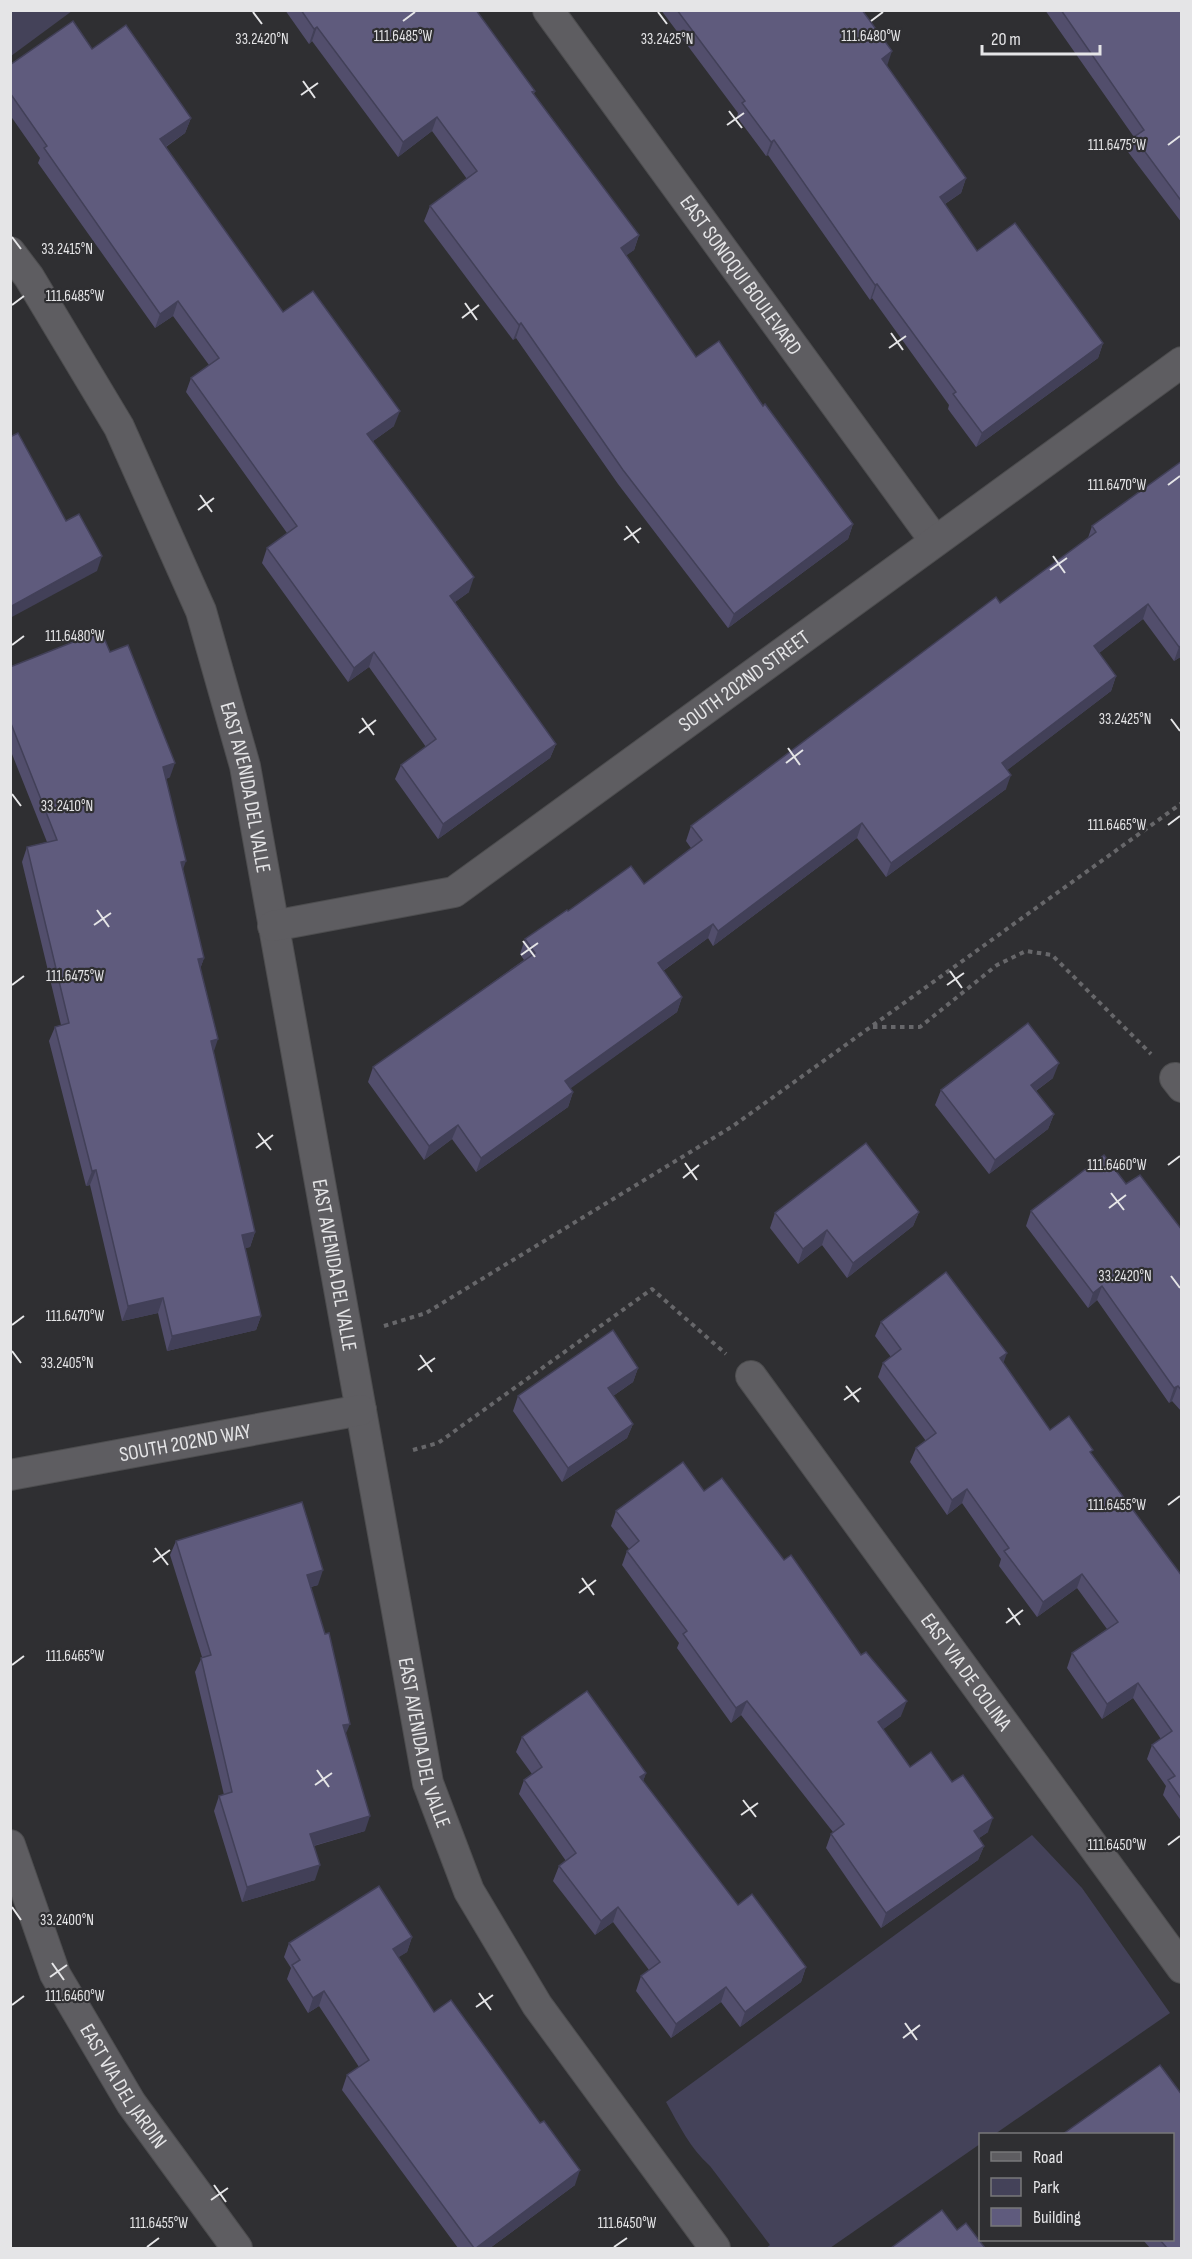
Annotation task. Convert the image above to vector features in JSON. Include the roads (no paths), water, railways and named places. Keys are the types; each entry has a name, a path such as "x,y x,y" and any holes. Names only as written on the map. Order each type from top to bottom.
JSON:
{"street":[{"name":"EAST SONOQUI BOULEVARD","path":"548,10 935,541"},
{"name":"EAST AVENIDA DEL VALLE","path":"10,252 29,277 119,427 201,611 244,766 428,1783 469,1891 537,2005 711,2247"},
{"name":"SOUTH 202ND STREET","path":"273,926 454,892 1182,362"},
{"name":"EAST VIA DE COLINA","path":"751,1376 1176,1949"},
{"name":"SOUTH 202ND WAY","path":"10,1475 361,1410"},
{"name":"EAST VIA DEL JARDIN","path":"10,1845 55,1974 131,2103 237,2248"}]}
